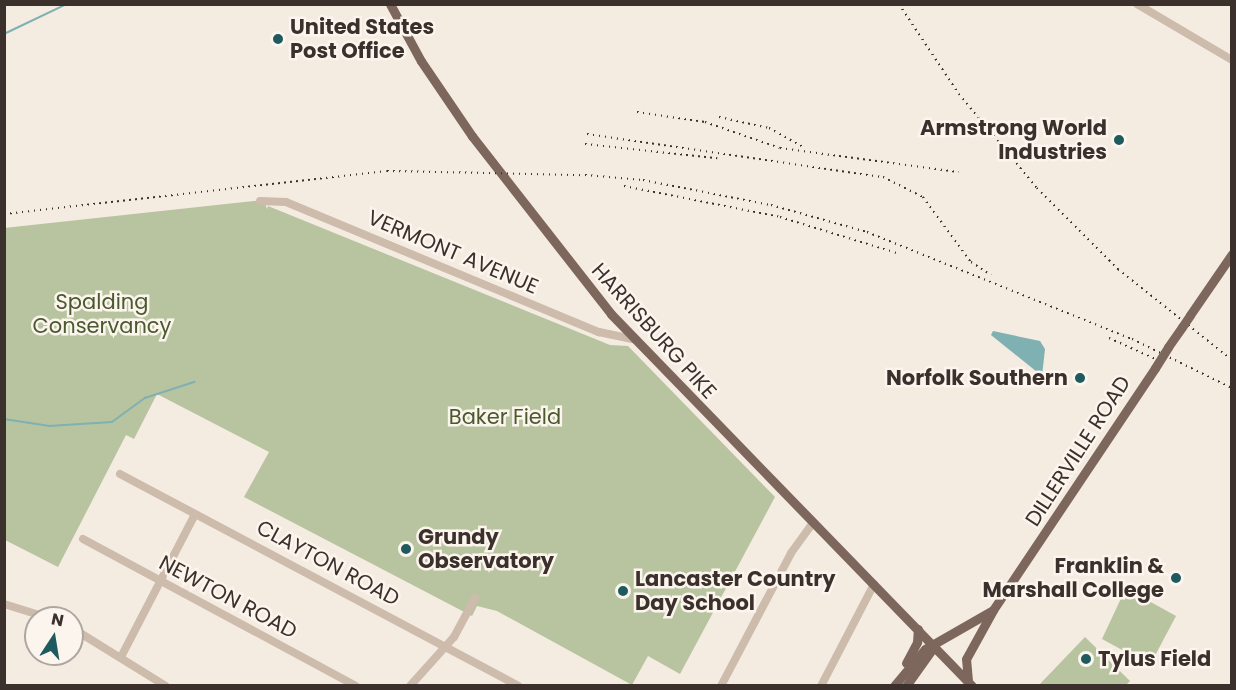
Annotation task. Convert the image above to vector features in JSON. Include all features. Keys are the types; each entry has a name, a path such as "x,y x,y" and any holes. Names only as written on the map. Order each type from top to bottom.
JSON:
{"main road":[{"name":"HARRISBURG PIKE","path":"390,4 422,62 472,136 566,259 633,339 970,684"},
{"name":"DILLERVILLE ROAD","path":"896,682 917,656 993,610 1232,254"},
{"path":"970,684 966,659 993,610"},
{"path":"896,682 917,642 918,630"},
{"path":"906,686 935,647"}],"street":[{"path":"1137,4 1232,60"},
{"name":"VERMONT AVENUE","path":"260,201 286,202 599,332 633,339"},
{"name":"CLAYTON ROAD","path":"120,474 447,646 518,686"},
{"path":"121,657 195,514"},
{"path":"721,686 795,547 813,523"},
{"name":"NEWTON ROAD","path":"83,539 357,686"},
{"path":"821,686 874,584"},
{"path":"410,686 447,646 475,598"},
{"path":"4,604 24,610"},
{"path":"84,635 166,686"}],"green space":[{"path":"264,200 267,209 268,206 610,345 628,346 775,497 680,674 648,656 632,685 497,611 477,606 472,616 244,497 269,452 157,394 134,439 126,435 58,567 5,540 4,228"},
{"path":"1129,590 1176,616 1150,665 1102,639 1124,592"},
{"name":"Tylus Field","path":"1085,637 1130,681 1126,685 1039,685"}],"water":[{"path":"993,331 1040,341 1045,349 1042,376 991,335"}],"waterway":[{"path":"4,34 67,4"},
{"path":"4,419 49,426 112,422 145,398 194,382"}],"railway":[{"path":"899,4 959,94 1037,188 1118,269 1232,360"},
{"path":"637,112 705,122 780,148 958,172"},
{"path":"719,117 769,128 803,147"},
{"path":"587,134 883,177 923,197 971,262 991,275"},
{"path":"585,144 717,158"},
{"path":"4,214 387,171 585,175 643,180 771,205 867,232 1132,339 1232,388"},
{"path":"624,186 780,217 897,253"},
{"path":"1109,338 1158,360"}],"place":[{"name":"United States Post Office","path":"278,39"},
{"name":"Armstrong World Industries","path":"1119,140"},
{"name":"Norfolk Southern","path":"1080,378"},
{"name":"Grundy Observatory","path":"406,549"},
{"name":"Franklin & Marshall College","path":"1176,578"},
{"name":"Lancaster Country Day School","path":"623,591"},
{"name":"Tylus Field","path":"1086,659"}],"park label":[{"name":"Spalding Conservancy","path":"102,314"},
{"name":"Baker Field","path":"505,417"}]}
